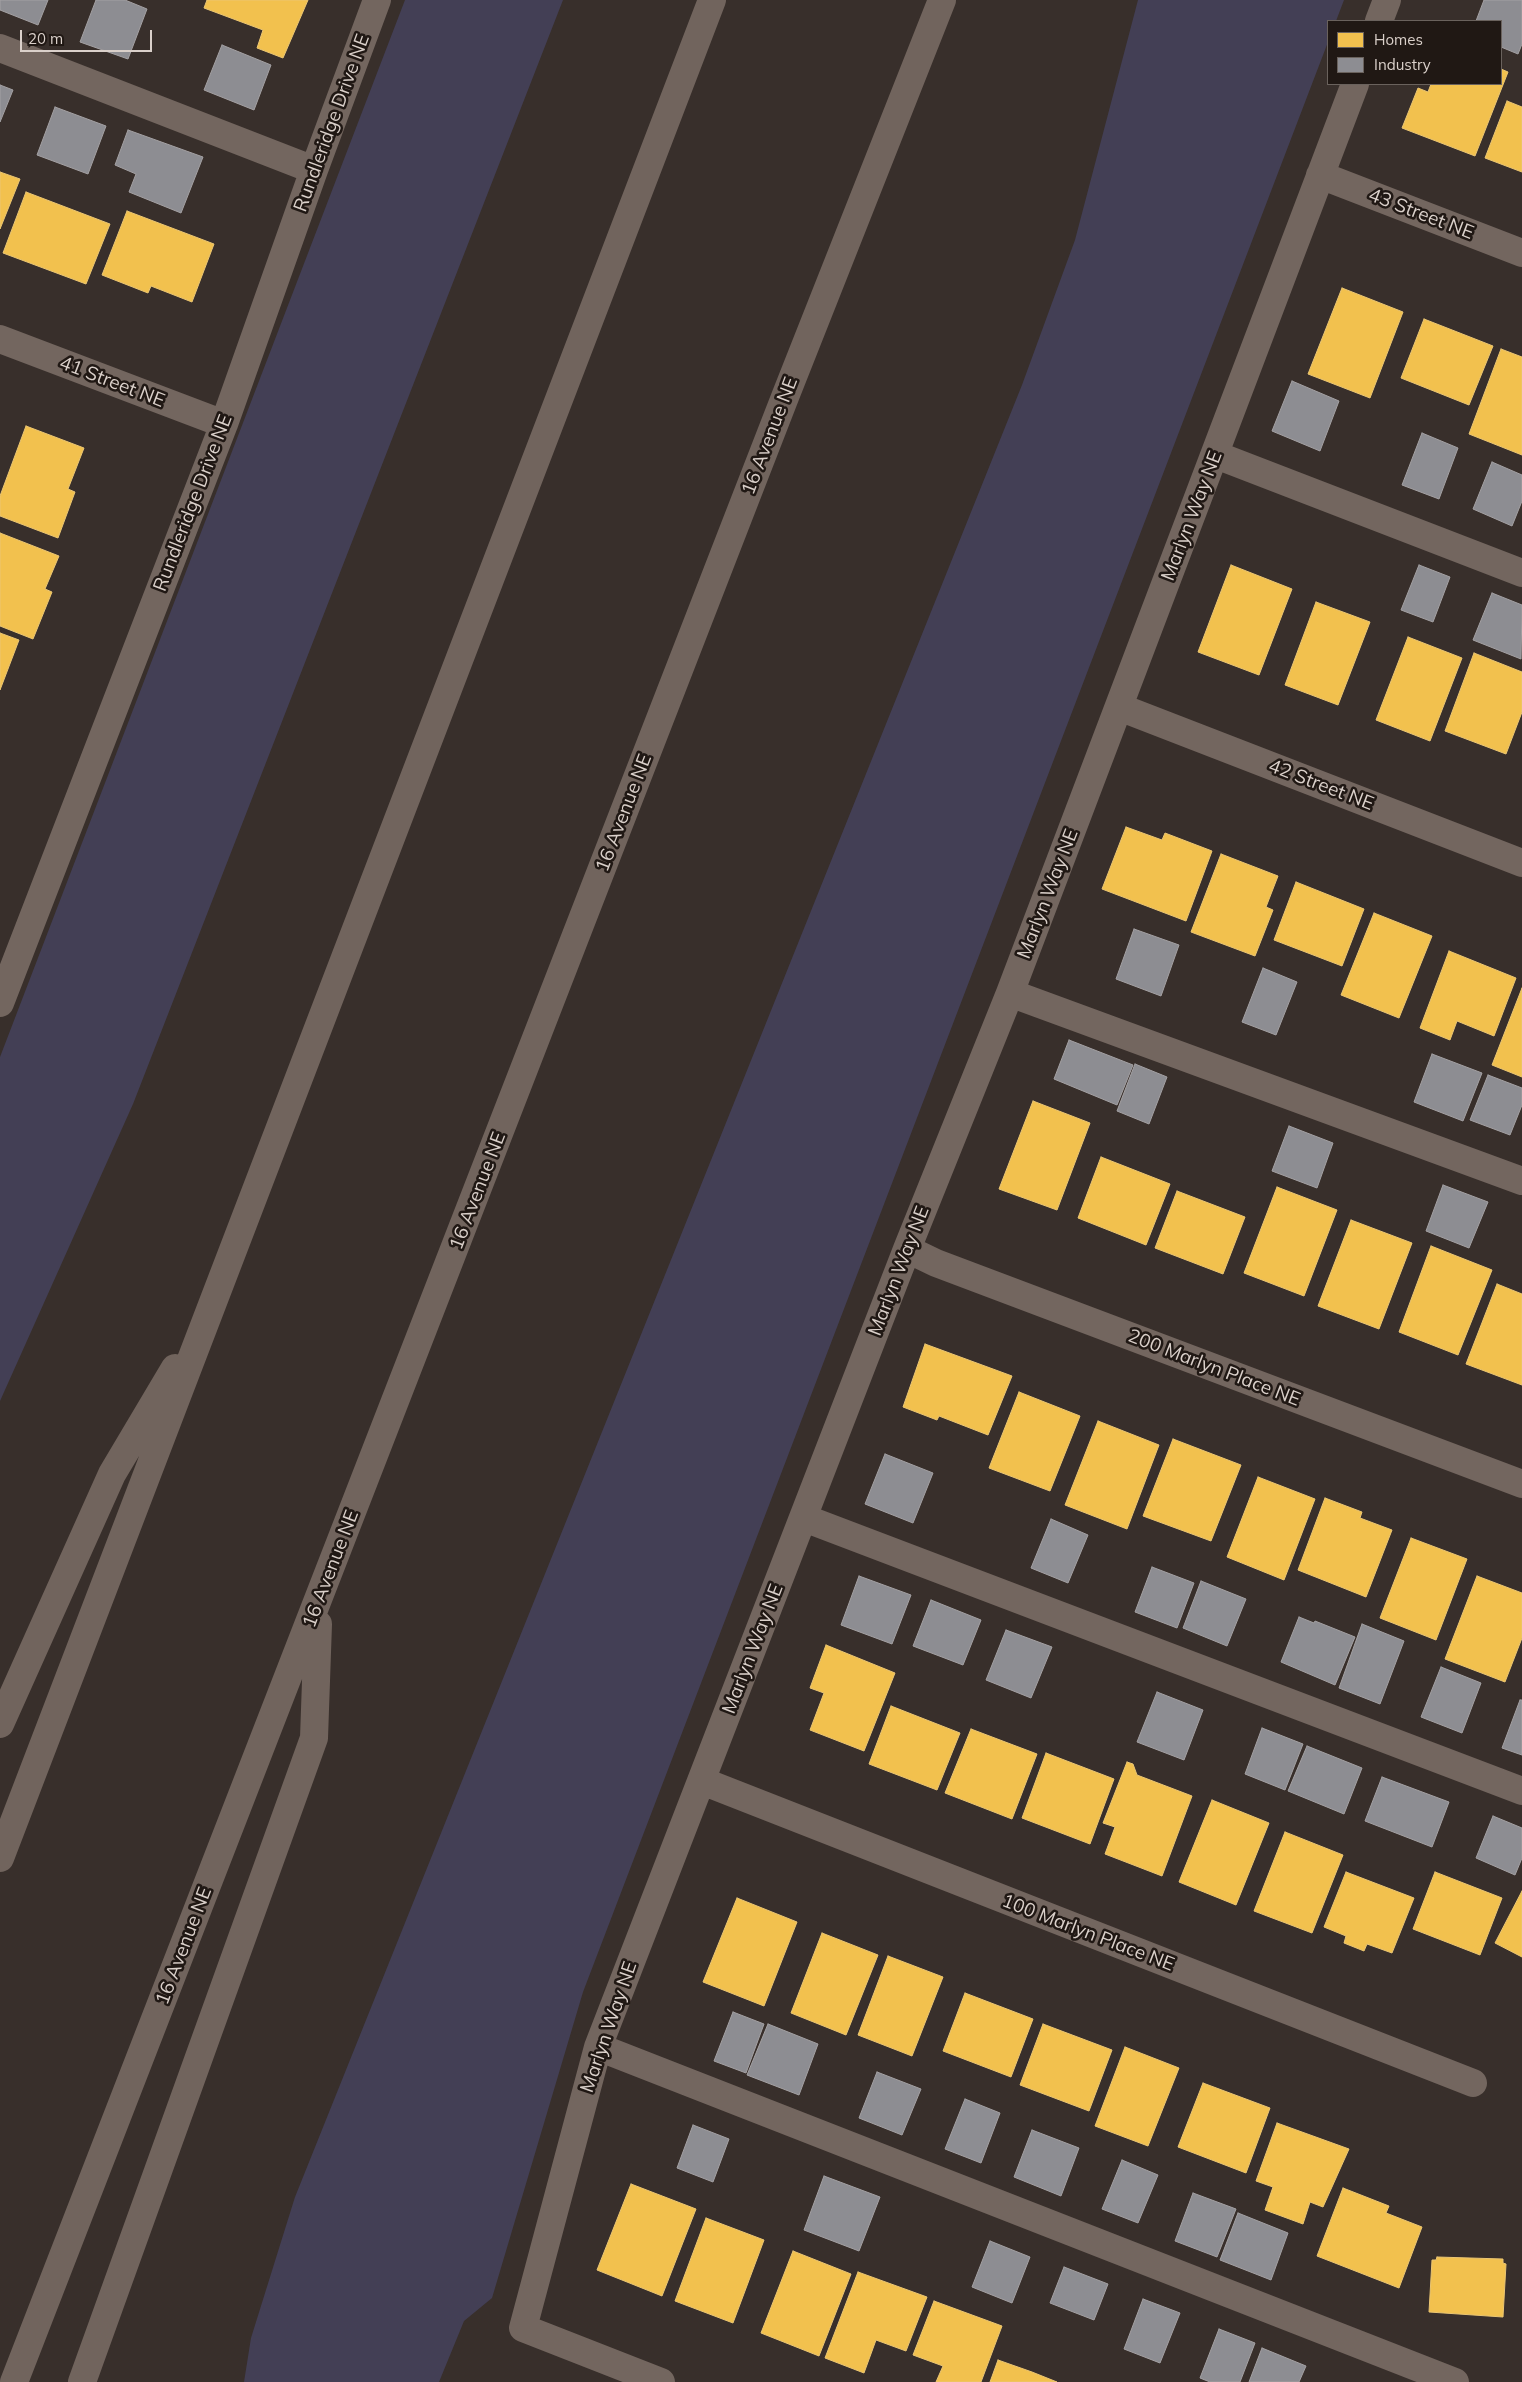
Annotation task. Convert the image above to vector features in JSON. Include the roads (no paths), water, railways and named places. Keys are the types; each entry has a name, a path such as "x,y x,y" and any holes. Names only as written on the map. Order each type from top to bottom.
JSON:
{"highway":[{"path":"0,1858 712,0"},
{"name":"16 Avenue NE","path":"14,2382 781,406 942,0"},
{"path":"0,1724 112,1474 216,1298"},
{"path":"82,2382 314,1738 318,1602"}],"street":[{"name":"Rundleridge Drive NE","path":"0,1003 224,424 314,170 377,0"},
{"path":"1379,20 1387,0"},
{"path":"0,48 314,170"},
{"name":"Marlyn Way NE","path":"661,2382 523,2328 598,2047 907,1248 1010,993 1216,455 1355,85"},
{"name":"43 Street NE","path":"1320,175 1522,253"},
{"name":"41 Street NE","path":"0,339 224,424"},
{"path":"1216,455 1522,573"},
{"name":"42 Street NE","path":"1119,707 1522,863"},
{"path":"1010,993 1522,1181"},
{"name":"200 Marlyn Place NE","path":"907,1248 936,1263 1522,1484"},
{"path":"804,1518 1522,1791"},
{"name":"100 Marlyn Place NE","path":"702,1781 1473,2083"},
{"path":"598,2047 1455,2382"}]}
